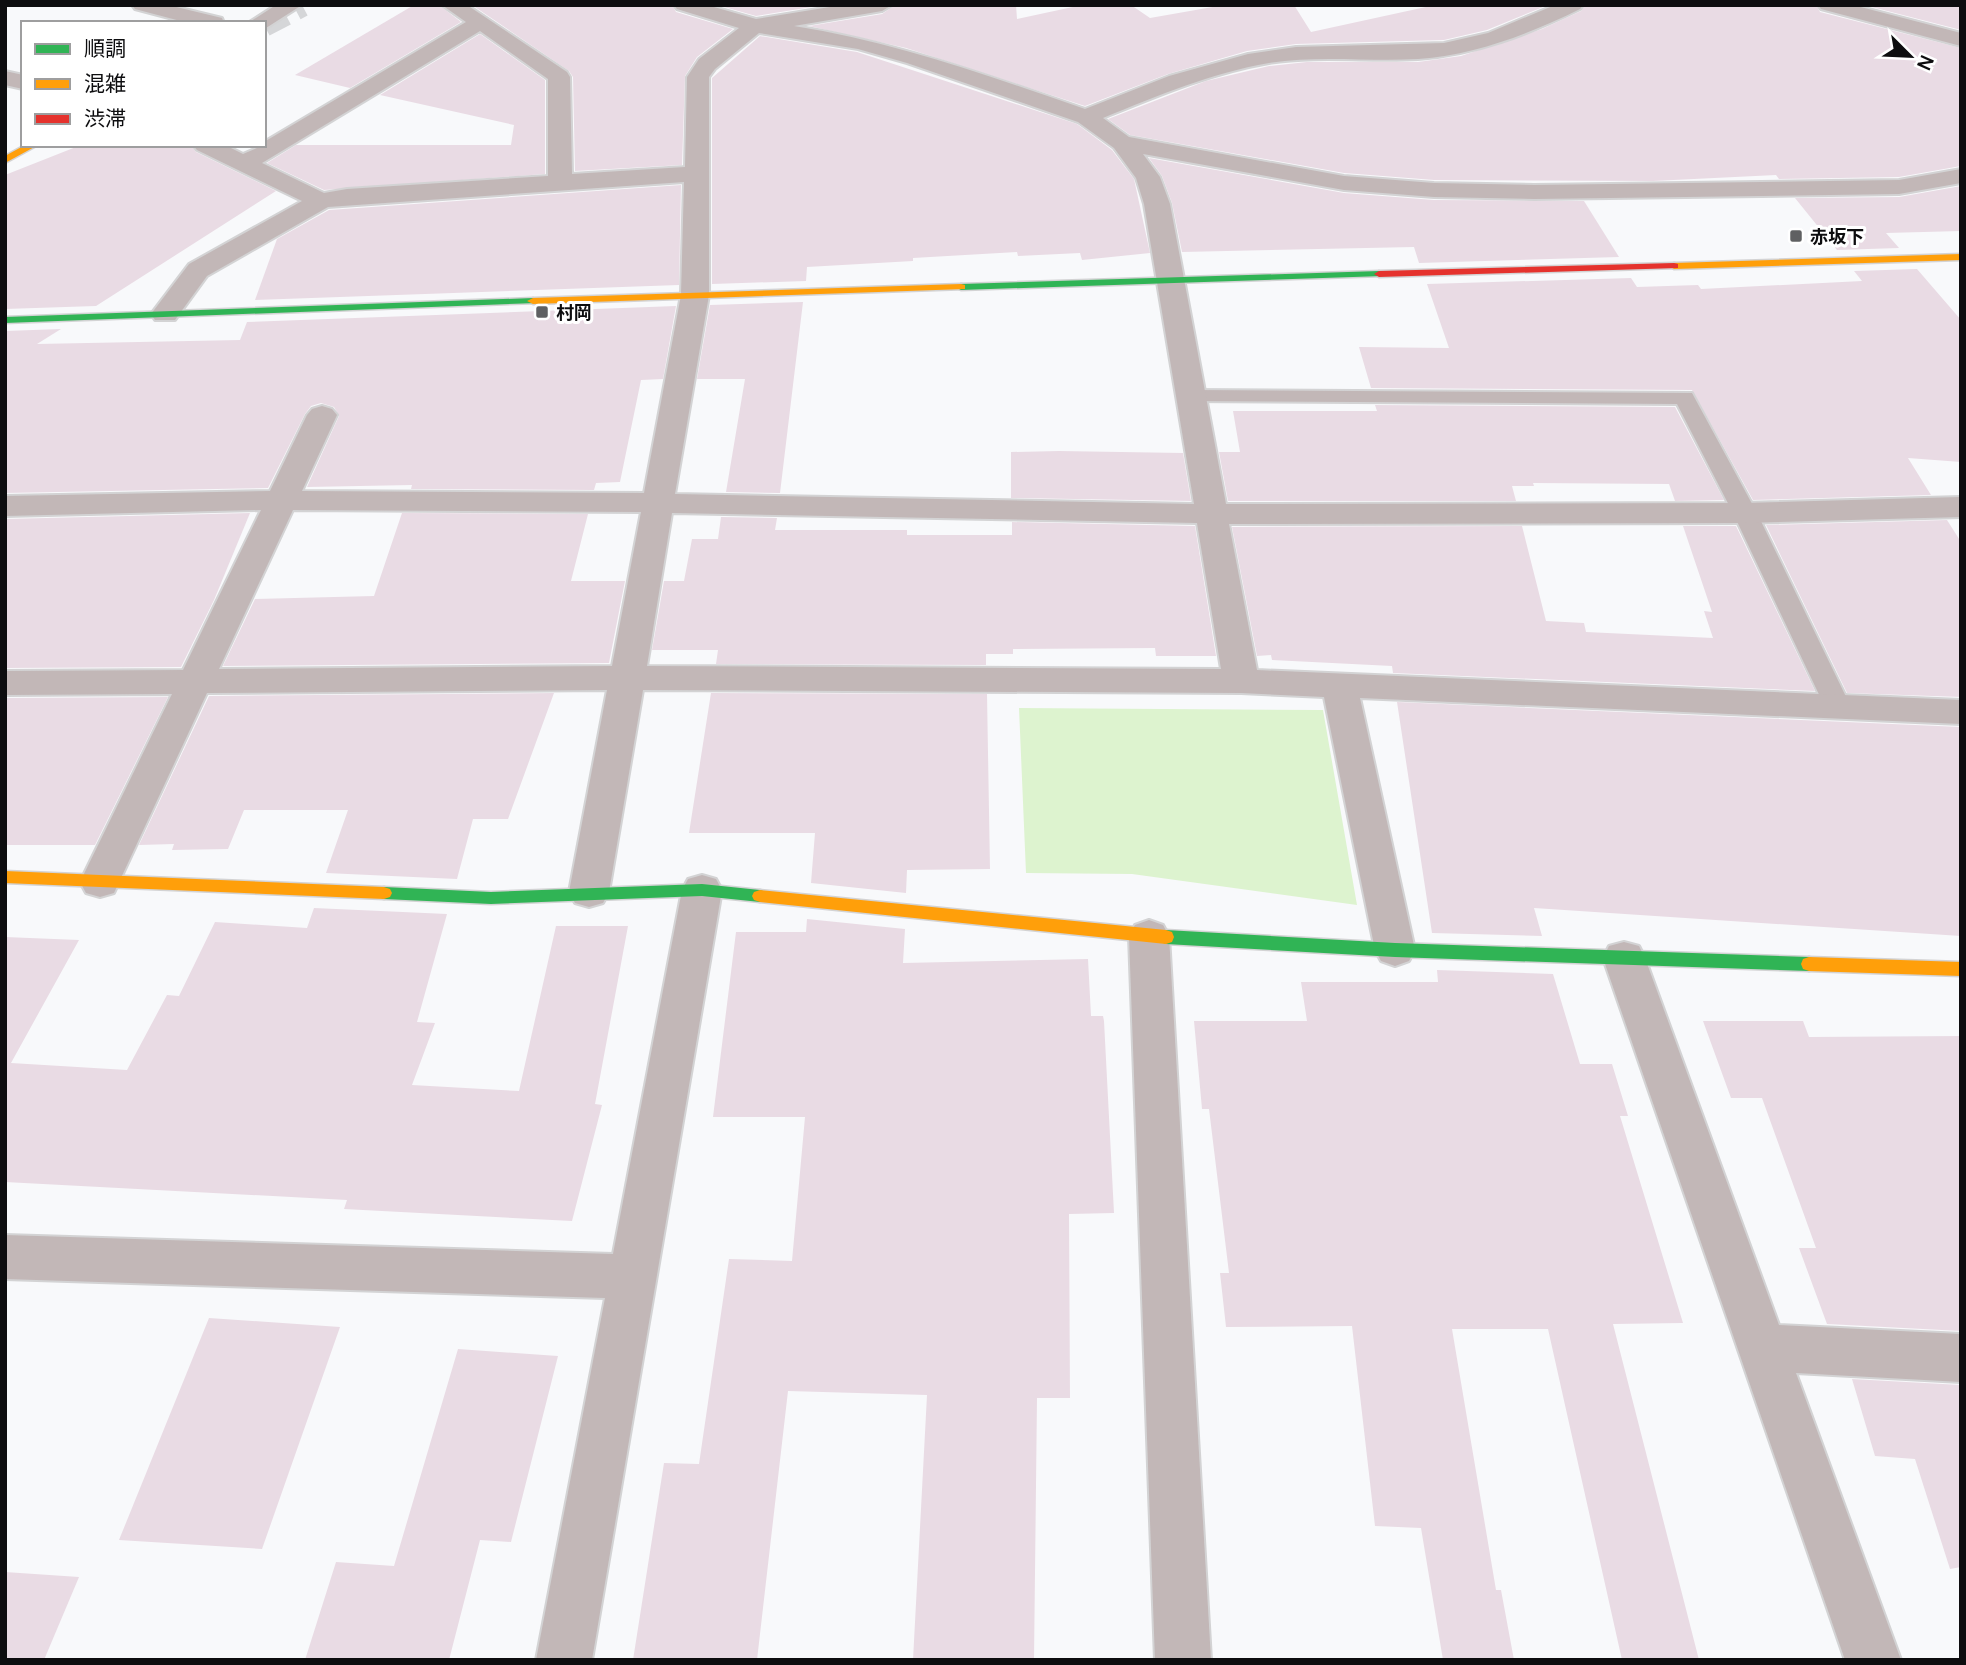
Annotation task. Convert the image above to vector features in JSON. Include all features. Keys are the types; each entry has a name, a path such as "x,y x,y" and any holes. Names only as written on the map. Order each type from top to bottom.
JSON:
{"street":[{"path":"142,5 206,21"},
{"path":"262,21 292,5"},
{"path":"452,5 559,77 560,181"},
{"path":"684,5 755,26 860,43 915,58 1086,117 1122,143 1149,177 1157,204 1241,681"},
{"path":"589,892 695,295 698,77 707,64 755,26 882,5"},
{"path":"1086,117 1186,76 1225,65 1275,56 1466,46 1527,26 1573,5"},
{"path":"1828,5 1961,40"},
{"path":"244,164 481,22"},
{"path":"1122,143 1344,183 1434,190 1534,192 1899,187 1960,177"},
{"path":"5,160 29,147"},
{"path":"209,147 321,201"},
{"path":"165,314 198,270 321,201 347,196 698,173"},
{"path":"5,320 695,295 1961,257"},
{"path":"100,882 322,415"},
{"path":"5,506 282,500 658,503 1212,514 1745,513 1961,507"},
{"path":"5,683 195,684 627,678 1241,681 1961,712"},
{"path":"1339,684 1395,950"},
{"path":"5,877 491,898 589,892 702,890 1149,936 1395,950 1961,969"},
{"path":"564,1660 702,890"},
{"path":"1149,936 1183,1660"},
{"path":"1624,958 1765,1348 1873,1660"},
{"path":"5,1257 632,1278"},
{"path":"1765,1348 1961,1358"}],"lane":[{"path":"1191,396 1684,398 1745,513 1838,705"}],"green space":[{"path":"1019,708 1323,710 1357,905 1132,874 1026,873"}],"building":[{"path":"414,5 439,5 461,22 350,88 295,75"},
{"path":"472,5 672,5 676,12 733,29 697,57 685,76 682,165 575,171 573,77 569,71"},
{"path":"717,5 824,5 756,16"},
{"path":"895,5 1016,5 1017,19 1082,5 1131,5 1150,18 1224,5 1294,5 1311,32 1435,5 1548,5 1487,30 1444,40 1296,44 1247,51 1168,74 1085,106 906,48 809,26 882,14"},
{"path":"1585,5 1816,5 1820,12 1961,48 1961,166 1899,177 1779,179 1776,175 1653,181 1434,180 1344,173 1130,135 1108,119 1206,81 1269,66 1307,62 1418,62 1461,56 1542,29 1581,11"},
{"path":"1864,5 1961,5 1961,30"},
{"path":"480,34 545,80 545,174 324,190 267,163 296,145 511,145 514,125 380,95"},
{"path":"760,36 857,52 1077,124 1112,150 1134,179 1150,253 1082,260 1080,253 1018,256 1017,252 913,258 913,261 807,267 806,281 712,284 712,78"},
{"path":"76,147 192,147 196,152 276,191 96,306 5,309 5,175"},
{"path":"1149,158 1344,193 1434,200 1584,201 1619,257 1419,263 1414,247 1182,252 1172,203 1162,176"},
{"path":"681,185 679,285 255,300 277,239 329,210"},
{"path":"1961,186 1961,231 1886,233 1899,248 1837,250 1795,198 1899,197"},
{"path":"1917,269 1961,320 1961,462 1908,458 1931,495 1753,500 1692,390 1371,388 1359,347 1449,348 1427,284 1631,278 1637,287 1698,285 1701,289 1862,281 1854,271"},
{"path":"803,302 780,493 726,492 745,379 697,379 710,305"},
{"path":"676,306 663,379 641,380 620,482 596,483 594,490 411,489 412,485 307,487 339,416 334,407 321,403 311,406 305,414 268,488 5,493 5,331 61,329 37,344 240,340 247,322"},
{"path":"1375,405 1675,407 1724,500 1675,501 1669,484 1533,483 1534,486 1512,486 1516,501 1228,501 1219,452 1240,452 1233,411 1377,411"},
{"path":"1011,452 1183,453 1191,501 1011,498"},
{"path":"250,513 214,600 181,667 5,668 5,519"},
{"path":"402,513 588,514 571,581 625,581 609,663 223,666 255,599 374,596"},
{"path":"721,517 777,518 775,530 907,530 907,535 1012,535 1012,522 1195,526 1216,656 1156,656 1155,648 1013,649 1013,654 986,654 986,665 716,664 718,650 652,650 664,581 684,581 692,539 718,539"},
{"path":"1947,520 1961,542 1961,697 1847,693 1766,525"},
{"path":"1522,526 1546,621 1584,623 1586,632 1713,638 1704,611 1712,612 1683,526 1736,526 1815,691 1393,673 1392,666 1272,660 1271,655 1257,656 1232,527"},
{"path":"554,693 508,819 473,819 457,879 326,873 348,810 244,810 228,849 172,850 174,844 139,845 209,696"},
{"path":"711,693 987,694 990,869 907,870 906,893 811,883 815,833 689,833"},
{"path":"168,697 95,845 5,845 5,698"},
{"path":"1397,702 1961,727 1961,936 1534,908 1542,936 1432,933"},
{"path":"314,908 447,914 417,1022 435,1023 412,1085 519,1091 556,926 628,926 595,1104 602,1105 572,1221 344,1209 347,1200 5,1182 5,937 79,940 11,1063 127,1070 167,995 179,996 215,922 307,928"},
{"path":"807,919 905,929 903,963 1088,959 1091,1016 1103,1016 1104,1021 1114,1213 1069,1214 1070,1398 1037,1398 1034,1660 913,1660 927,1395 788,1391 757,1660 633,1660 664,1463 699,1464 729,1259 792,1261 805,1117 713,1117 736,932 806,932"},
{"path":"1437,970 1553,974 1580,1064 1612,1064 1628,1116 1620,1116 1683,1323 1613,1324 1699,1660 1622,1660 1548,1329 1452,1329 1496,1590 1501,1590 1514,1660 1443,1660 1421,1528 1375,1526 1352,1326 1226,1327 1220,1273 1229,1273 1209,1109 1202,1109 1194,1021 1307,1021 1301,982 1438,982"},
{"path":"1703,1021 1803,1021 1809,1037 1961,1036 1961,1331 1827,1324 1799,1248 1816,1248 1762,1098 1731,1098"},
{"path":"209,1318 340,1327 262,1549 119,1540"},
{"path":"458,1349 558,1356 511,1542 480,1540 449,1660 305,1660 336,1562 394,1566"},
{"path":"1852,1379 1961,1385 1961,1567 1950,1569 1915,1459 1875,1456"},
{"path":"5,1572 79,1577 44,1660 5,1660"}],"tunnel":[{"path":"266,24 302,5"}],"traffic: fast":[{"path":"961,287 1379,274"},
{"path":"5,320 533,301"},
{"path":"384,893 491,898 702,890 760,896"},
{"path":"1166,937 1395,950 1809,964"}],"traffic: slow":[{"path":"5,160 29,147"},
{"path":"1674,266 1961,257"},
{"path":"533,301 961,287"},
{"path":"5,877 384,893"},
{"path":"760,896 1166,937"},
{"path":"1809,964 1961,969"}],"traffic: jam":[{"path":"1379,274 1674,266"}],"place":[{"name":"赤坂下","path":"1796,236"},
{"name":"村岡","path":"542,312"}]}
